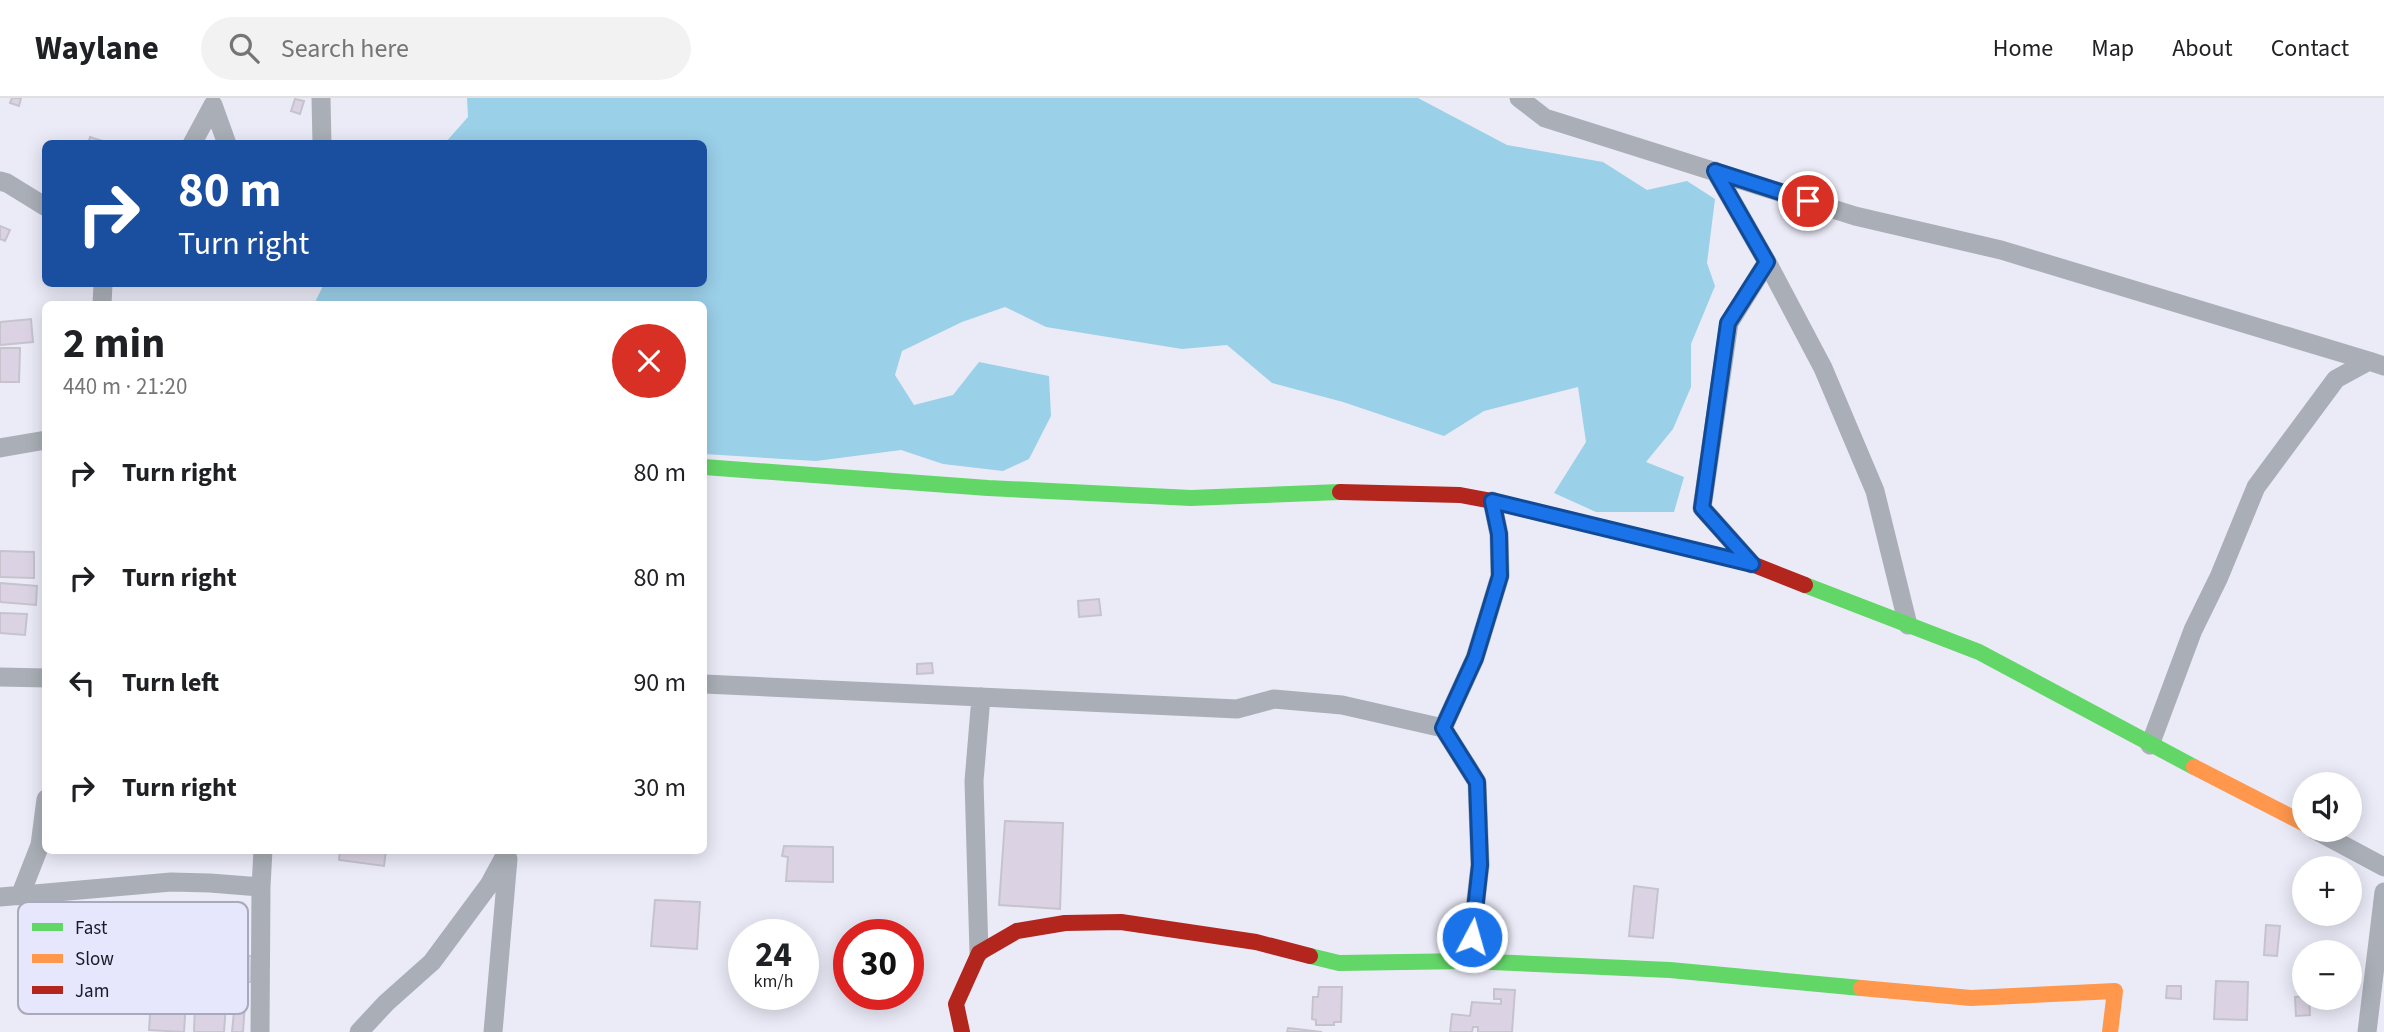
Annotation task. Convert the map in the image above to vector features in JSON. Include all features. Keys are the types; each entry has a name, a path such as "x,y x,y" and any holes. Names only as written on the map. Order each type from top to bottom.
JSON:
{"street":[{"path":"321,98 322,140"},
{"path":"1519,98 1545,118 1855,216 2001,250 2377,363"},
{"path":"194,140 212,100"},
{"path":"212,100 226,140"},
{"path":"1715,171 1824,368 1875,491 1908,625"},
{"path":"0,181 42,205"},
{"path":"1752,564 1702,508 1728,323 1767,262"},
{"path":"2150,744 2193,630 2219,577 2256,487 2336,379 2377,363"},
{"path":"0,448 42,441"},
{"path":"707,467 988,488 1191,498 1340,492 1460,495 1492,501 1752,564 1979,652 2292,817"},
{"path":"1443,728 1475,658 1500,576 1499,534 1492,501"},
{"path":"0,677 42,678"},
{"path":"707,684 1237,709 1274,699 1342,705 1443,728 1477,782 1480,865 1469,961"},
{"path":"962,1032 956,1004 979,953 974,781 981,697"},
{"path":"10,896 40,845 42,830"},
{"path":"2337,842 2384,867"},
{"path":"260,1032 263,854"},
{"path":"359,1032 386,1003 432,962 489,885 507,854"},
{"path":"493,1032 509,854"},
{"path":"10,896 171,882 261,887"},
{"path":"2367,1032 2384,892"},
{"path":"979,953 1017,931 1065,923 1121,922 1256,942 1339,963 1469,961 1671,970 1971,998 2115,991 2110,1032"}],"water":[{"path":"467,98 1418,98 1507,145 1603,162 1647,190 1687,181 1715,199 1707,263 1715,286 1691,344 1691,387 1673,429 1646,462 1684,477 1674,512 1596,512 1554,493 1586,442 1578,387 1484,411 1444,436 1343,402 1272,383 1227,345 1182,349 1046,327 1005,307 962,322 902,351 895,375 914,405 953,395 979,362 1049,376 1051,416 1029,459 1003,471 943,464 901,450 816,461 707,454 707,301 316,301 322,287 707,287 707,140 448,140 468,117"}],"building":[{"path":"12,98 21,98 19,106 10,103"},
{"path":"295,99 304,101 300,114 291,111"},
{"path":"0,226 10,230 5,241 0,239"},
{"path":"31,319 33,342 0,345 0,322"},
{"path":"0,348 20,348 19,382 0,382"},
{"path":"0,551 34,552 34,578 0,577"},
{"path":"0,583 37,586 36,605 0,602"},
{"path":"1099,599 1101,615 1079,617 1078,601"},
{"path":"0,613 27,614 25,635 0,633"},
{"path":"932,663 933,673 917,674 917,664"},
{"path":"1005,821 1063,823 1060,909 999,905"},
{"path":"784,846 833,847 833,882 786,881 788,857 782,856"},
{"path":"340,854 386,854 384,866 339,860"},
{"path":"1634,886 1658,889 1653,938 1629,936"},
{"path":"655,900 700,902 697,949 651,946"},
{"path":"2266,925 2280,926 2277,956 2264,955"},
{"path":"248,956 252,956 251,982 248,982"},
{"path":"2216,981 2248,982 2247,1020 2214,1019"},
{"path":"2167,986 2181,986 2181,999 2166,998"},
{"path":"1319,987 1342,987 1341,1022 1334,1022 1334,1025 1316,1025 1316,1020 1312,1019 1313,997 1318,997"},
{"path":"1494,989 1515,990 1512,1032 1478,1032 1478,1027 1473,1027 1472,1032 1450,1032 1452,1014 1470,1016 1472,1002 1501,1004 1501,999 1494,999"},
{"path":"2296,1010 2310,1010 2310,1015 2296,1016"},
{"path":"150,1014 185,1014 184,1032 149,1030"},
{"path":"195,1014 225,1014 224,1032 194,1032"},
{"path":"234,1014 244,1014 243,1032 232,1032"},
{"path":"1288,1028 1322,1032 1287,1032"}],"traffic: fast":[{"path":"707,467 988,488 1191,498 1340,492"},
{"path":"1805,585 1979,652 2194,767"},
{"path":"1310,956 1339,963 1469,961 1670,970 1861,988"}],"traffic: slow":[{"path":"2194,767 2292,817"},
{"path":"1861,988 1971,998 2115,991 2110,1032"}],"traffic: jam":[{"path":"1340,492 1460,495 1492,501 1752,564 1805,585"},
{"path":"962,1032 956,1004 979,953 1017,931 1065,923 1121,922 1256,942 1310,956"}],"route":[{"path":"1472,937 1480,865 1477,782 1443,728 1475,658 1500,576 1499,534 1492,501 1752,564 1702,508 1728,323 1767,262 1715,171 1808,201"}]}
